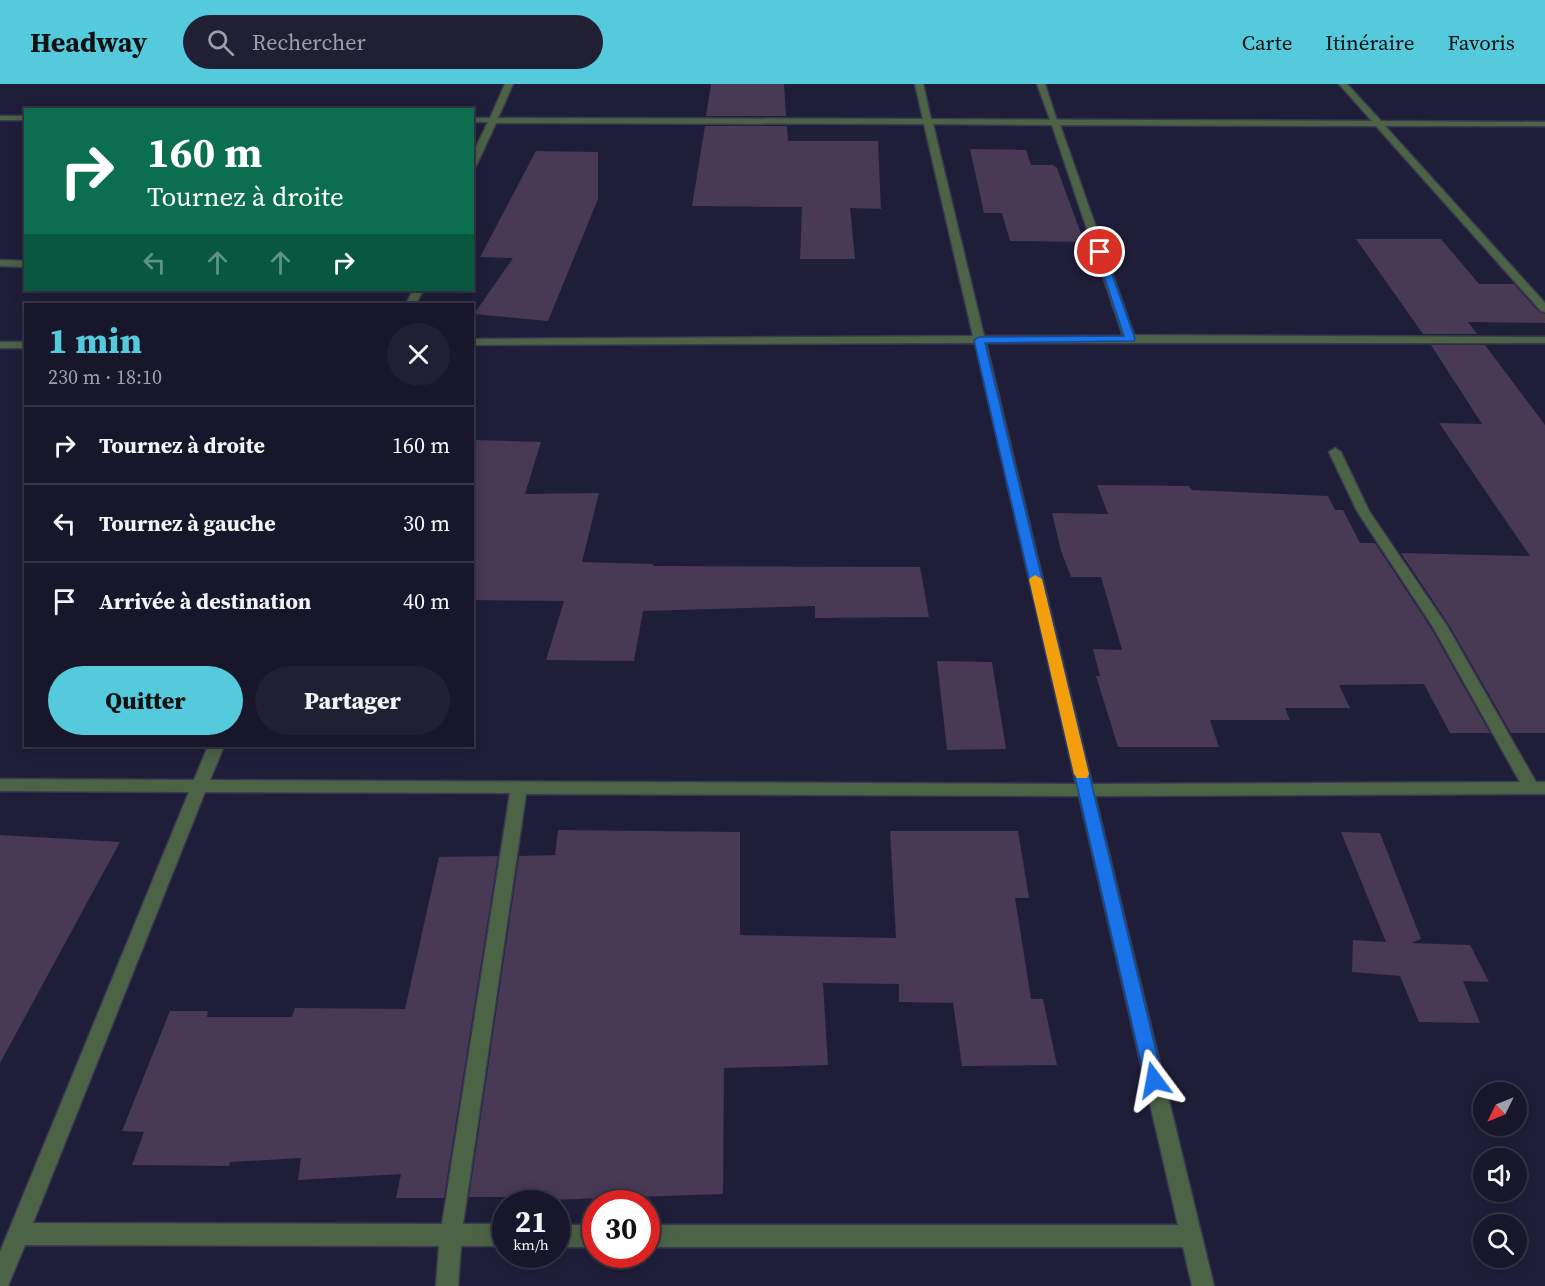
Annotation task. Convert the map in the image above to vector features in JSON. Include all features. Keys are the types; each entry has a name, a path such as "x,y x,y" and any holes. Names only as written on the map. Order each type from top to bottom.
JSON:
{"street":[{"path":"474,162 509,84"},
{"path":"919,84 1203,1286"},
{"path":"1041,84 1130,339"},
{"path":"1343,84 1545,309"},
{"path":"0,118 24,118"},
{"path":"474,120 1545,124"},
{"path":"0,263 24,264"},
{"path":"474,342 1545,340"},
{"path":"0,345 24,345"},
{"path":"1335,452 1363,511 1440,626 1538,788"},
{"path":"0,1279 216,747"},
{"path":"0,784 1086,790 1538,788"},
{"path":"447,1286 451,1235 519,787"},
{"path":"18,1234 492,1236"},
{"path":"660,1236 1191,1236"}],"building":[{"path":"711,84 784,84 786,116 706,116"},
{"path":"705,126 787,126 788,141 878,141 881,209 850,208 855,259 800,259 802,207 692,206"},
{"path":"970,149 1026,150 1031,165 1053,165 1057,168 1084,242 1010,241 1002,213 984,213"},
{"path":"536,151 598,152 598,199 548,321 474,314 513,258 480,257"},
{"path":"1356,239 1441,239 1479,284 1514,284 1539,312 1545,314 1545,323 1468,322 1477,334 1423,334"},
{"path":"1431,345 1485,345 1545,425 1545,733 1511,733 1449,625 1401,553 1530,556 1439,423 1482,424"},
{"path":"474,440 541,442 525,494 599,493 582,562 653,564 653,566 920,567 929,617 815,618 815,606 643,611 634,661 546,660 564,601 474,600"},
{"path":"1097,485 1189,486 1192,490 1328,496 1335,510 1343,510 1360,543 1375,543 1431,628 1490,733 1450,733 1424,684 1339,685 1350,708 1285,708 1290,720 1210,720 1219,747 1118,747 1096,676 1100,676 1093,649 1122,650 1101,577 1071,577 1061,551 1052,513 1108,514"},
{"path":"937,661 992,662 1006,749 947,750"},
{"path":"558,830 740,832 740,935 896,938 890,831 1018,831 1029,898 1015,898 1031,999 1043,999 1057,1065 962,1066 953,1003 899,1002 899,984 823,983 828,1065 724,1068 723,1194 660,1196 660,1190 582,1190 582,1199 570,1199 570,1190 492,1190 492,1197 469,1197 519,856 555,855"},
{"path":"1341,832 1380,833 1421,939 1411,943 1470,945 1489,982 1463,981 1480,1023 1419,1022 1400,976 1352,972 1353,940 1386,942"},
{"path":"0,835 120,842 0,1063"},
{"path":"498,856 444,1198 396,1198 401,1174 298,1180 301,1158 230,1162 229,1166 132,1165 144,1132 122,1131 170,1011 208,1011 207,1017 292,1017 295,1008 405,1009 439,857"}],"slow traffic":[{"path":"1035,579 1082,774"}],"route":[{"path":"1100,252 1130,339 979,340 1154,1080"}]}
